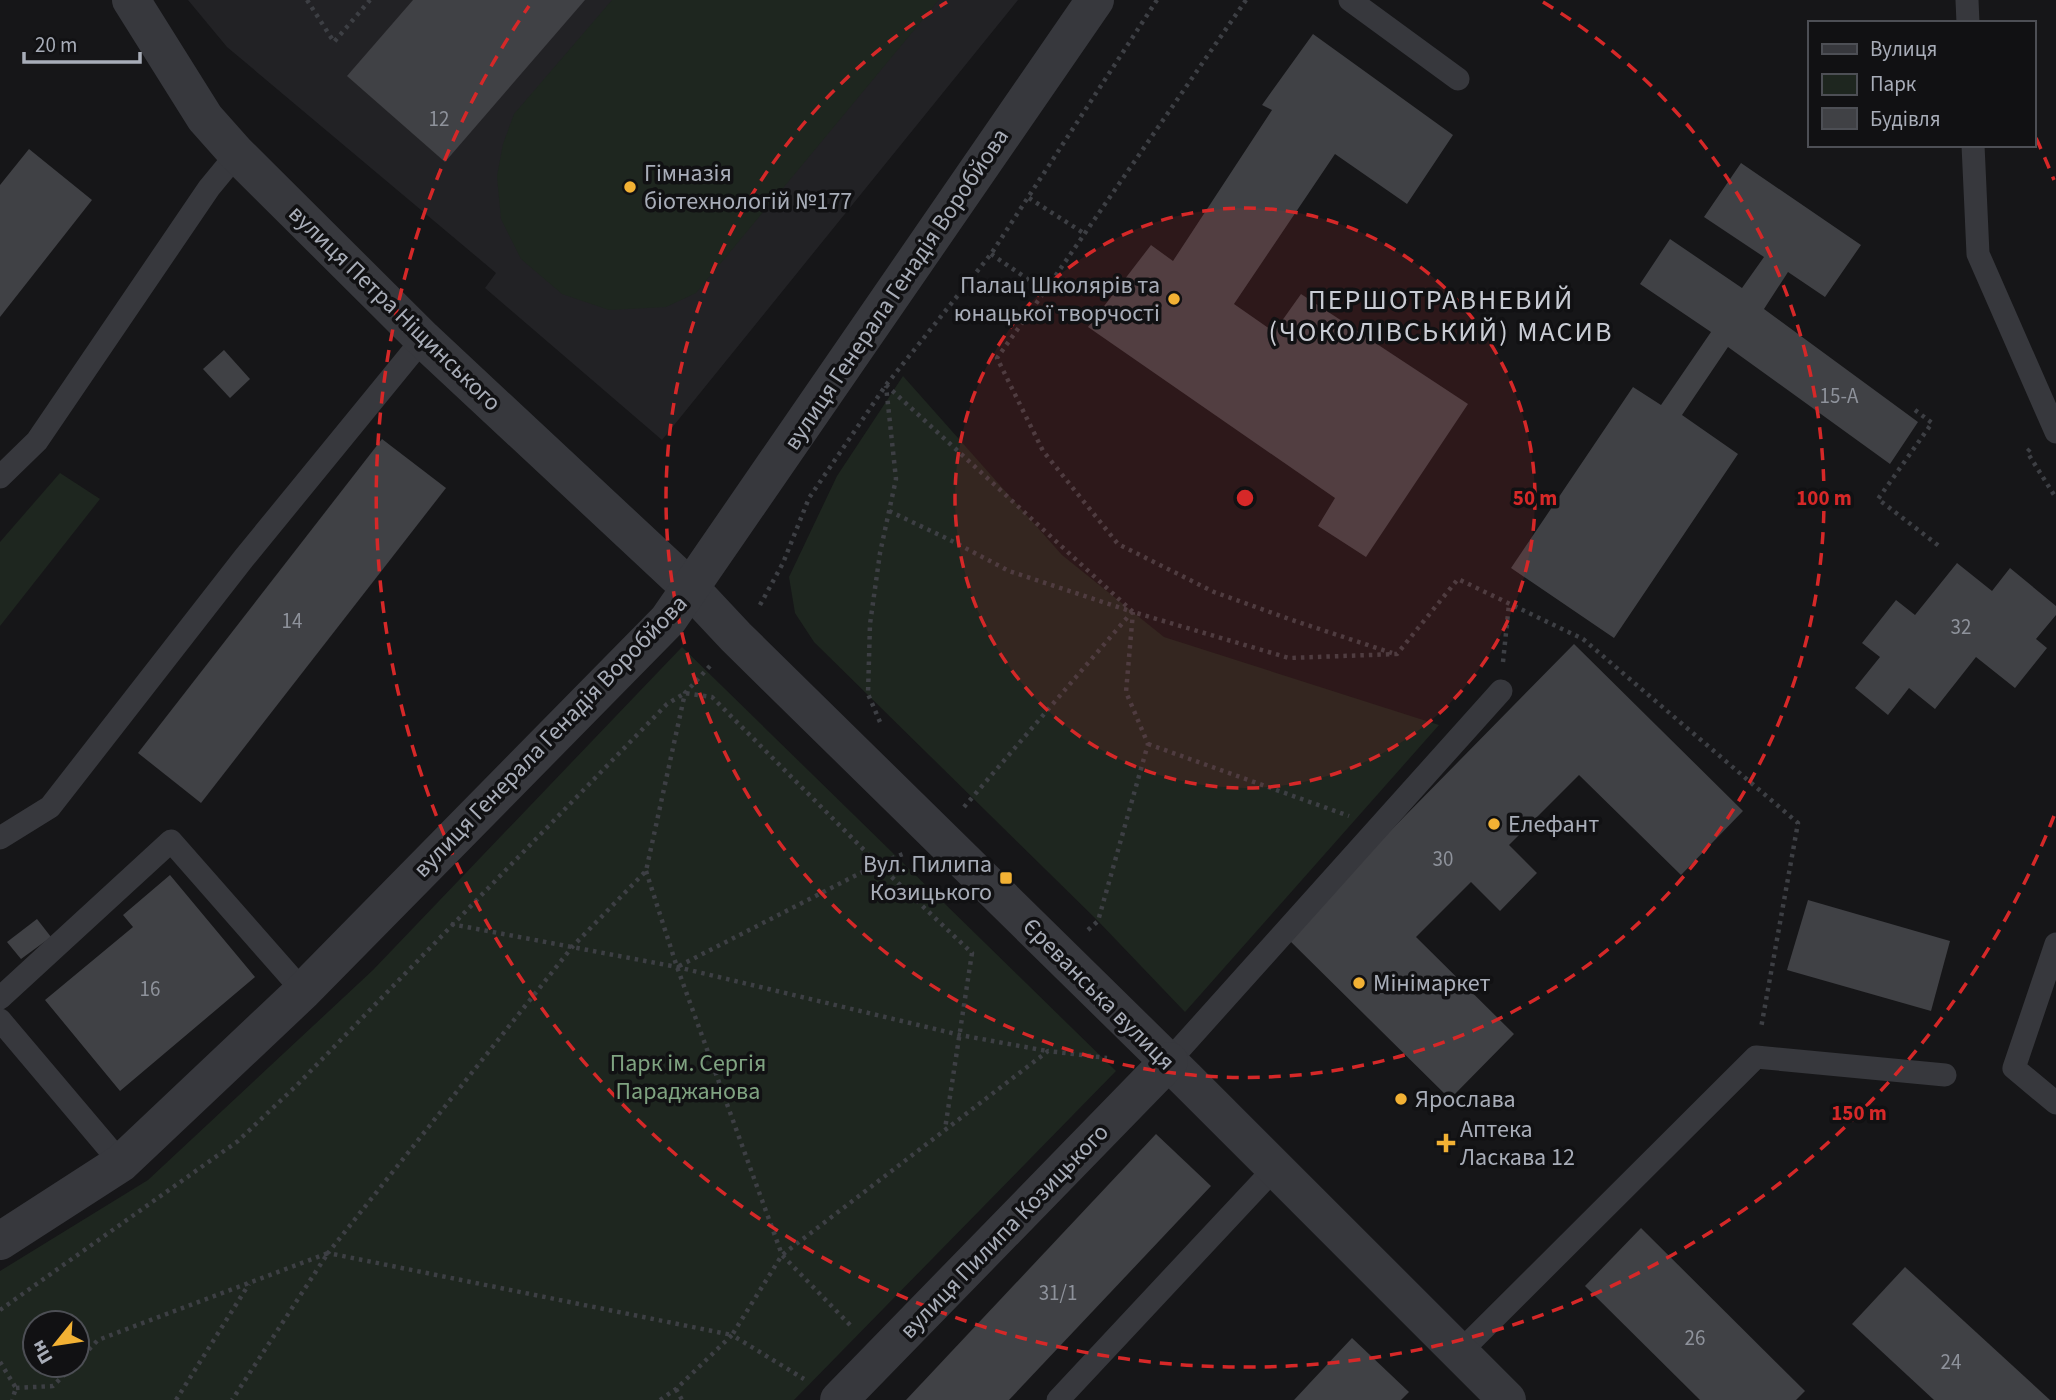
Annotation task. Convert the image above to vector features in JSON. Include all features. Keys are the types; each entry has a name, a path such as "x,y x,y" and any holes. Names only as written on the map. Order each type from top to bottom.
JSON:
{"street":[{"name":"вулиця Петра Ніщинського","path":"131,0 205,118 237,155 423,339 691,589"},
{"name":"вулиця Генерала Генадія Воробйова","path":"0,1241 121,1163 303,991 668,620 1096,1"},
{"name":"Єреванська вулиця","path":"691,589 1169,1061 1507,1400"},
{"name":"вулиця Пилипа Козицького","path":"839,1400 1169,1061"}],"lane":[{"path":"1350,0 1458,79"},
{"path":"1973,147 1978,254 2056,432"},
{"path":"0,477 37,441 209,188 237,155"},
{"path":"0,838 50,807 244,558 423,339"},
{"path":"1169,1061 1501,691"},
{"path":"0,998 171,841 303,991"},
{"path":"2056,944 2014,1068 2056,1103"},
{"path":"0,1020 121,1163"},
{"path":"1459,1353 1756,1057 1945,1075"},
{"path":"1058,1400 1275,1168"}],"path":[{"path":"307,0 334,42 370,0"},
{"path":"756,612 783,563 809,498 886,385 990,254 1157,0"},
{"path":"1246,0 997,358 1043,451 1118,544 1214,592 1292,621 1397,654"},
{"path":"1028,198 1085,234"},
{"path":"990,254 1045,291"},
{"path":"882,727 868,694 870,624 880,553 896,480 886,385"},
{"path":"886,385 1133,612"},
{"path":"1915,410 1932,424 1878,499 1939,546"},
{"path":"2028,452 2056,498"},
{"path":"889,512 1009,571 1133,612 1289,658 1397,654 1458,579 1583,639 1798,823 1756,1057"},
{"path":"1501,691 1509,604"},
{"path":"1098,921 1149,744 1126,692 1133,612"},
{"path":"960,810 1133,612"},
{"path":"0,1310 238,1141 297,1085 667,704 685,693 711,666"},
{"path":"685,693 712,697 878,864 972,953 945,1130"},
{"path":"685,693 646,871 677,967 782,1255 853,1328"},
{"path":"1149,744 1381,827"},
{"path":"677,967 878,864"},
{"path":"232,1400 328,1253 573,946 646,871"},
{"path":"451,924 677,967 960,1035 1048,1051 1113,1059"},
{"path":"660,1400 676,1389 732,1335 782,1255 1048,1051"},
{"path":"91,1347 98,1340 328,1253 732,1335 804,1379"},
{"path":"176,1400 249,1283"},
{"path":"0,1362 16,1388"},
{"path":"16,1388 53,1387 61,1379"},
{"path":"12,1400 16,1388"},
{"path":"676,1389 682,1400"}],"shaded area":[{"name":"Гімназія біотехнологій №177","path":"188,0 1018,0 662,440 485,288 496,273 227,47"}],"green space":[{"path":"612,0 939,0 696,293 666,307 609,310 562,294 521,259 501,219 497,176 503,144 514,114"},
{"path":"903,376 1062,555 1164,637 1439,725 1185,1012 1098,921 814,642 795,613 789,577 837,476"},
{"path":"60,473 100,499 0,626 0,542"},
{"name":"Парк ім. Сергія Параджанова","path":"682,647 1116,1071 794,1400 0,1400 0,1271 148,1180 373,970"}],"building":[{"path":"413,0 585,0 445,162 347,76"},
{"name":"Палац Школярів та юнацької творчості","path":"1313,34 1453,135 1407,204 1335,154 1234,304 1274,332 1301,294 1468,404 1366,557 1318,526 1335,498 1088,327 1151,245 1173,261 1272,110 1262,105"},
{"path":"29,149 92,200 0,317 0,185"},
{"path":"1741,163 1861,245 1825,297 1788,272 1764,309 1918,422 1890,464 1728,347 1682,415 1738,454 1614,638 1511,568 1633,387 1661,405 1711,332 1640,284 1670,239 1742,288 1764,257 1704,217"},
{"path":"224,350 250,379 230,398 203,369"},
{"path":"382,439 446,488 201,803 138,753"},
{"path":"1957,563 1992,591 2010,568 2056,606 2056,615 2036,639 2047,648 2015,688 1976,657 1935,709 1909,688 1888,715 1855,688 1880,657 1862,643 1896,600 1915,615"},
{"path":"1574,644 1743,811 1681,875 1579,775 1509,845 1537,873 1500,911 1471,882 1416,937 1514,1034 1450,1099 1286,937"},
{"path":"170,875 255,977 120,1091 45,1000 133,927 123,915"},
{"path":"1808,900 1950,941 1931,1011 1787,970"},
{"path":"37,919 51,937 21,959 7,942"},
{"path":"1156,1134 1211,1186 1009,1400 906,1400"},
{"path":"1641,1228 1805,1391 1796,1400 1700,1400 1585,1286"},
{"path":"1905,1267 2050,1400 1934,1400 1852,1324"},
{"path":"1352,1338 1409,1392 1401,1400 1294,1400"}],"place":[{"name":"Гімназія біотехнологій №177","path":"630,187"},
{"name":"Палац Школярів та юнацької творчості","path":"1174,299"},
{"name":"Елефант","path":"1494,824"},
{"name":"Вул. Пилипа Козицького","path":"1006,878"},
{"name":"Мінімаркет","path":"1359,983"},
{"name":"Ярослава","path":"1401,1099"},
{"name":"Аптека Ласкава 12","path":"1446,1143"}],"district":[{"name":"ПЕРШОТРАВНЕВИЙ (ЧОКОЛІВСЬКИЙ) МАСИВ","path":"1441,315"}]}
